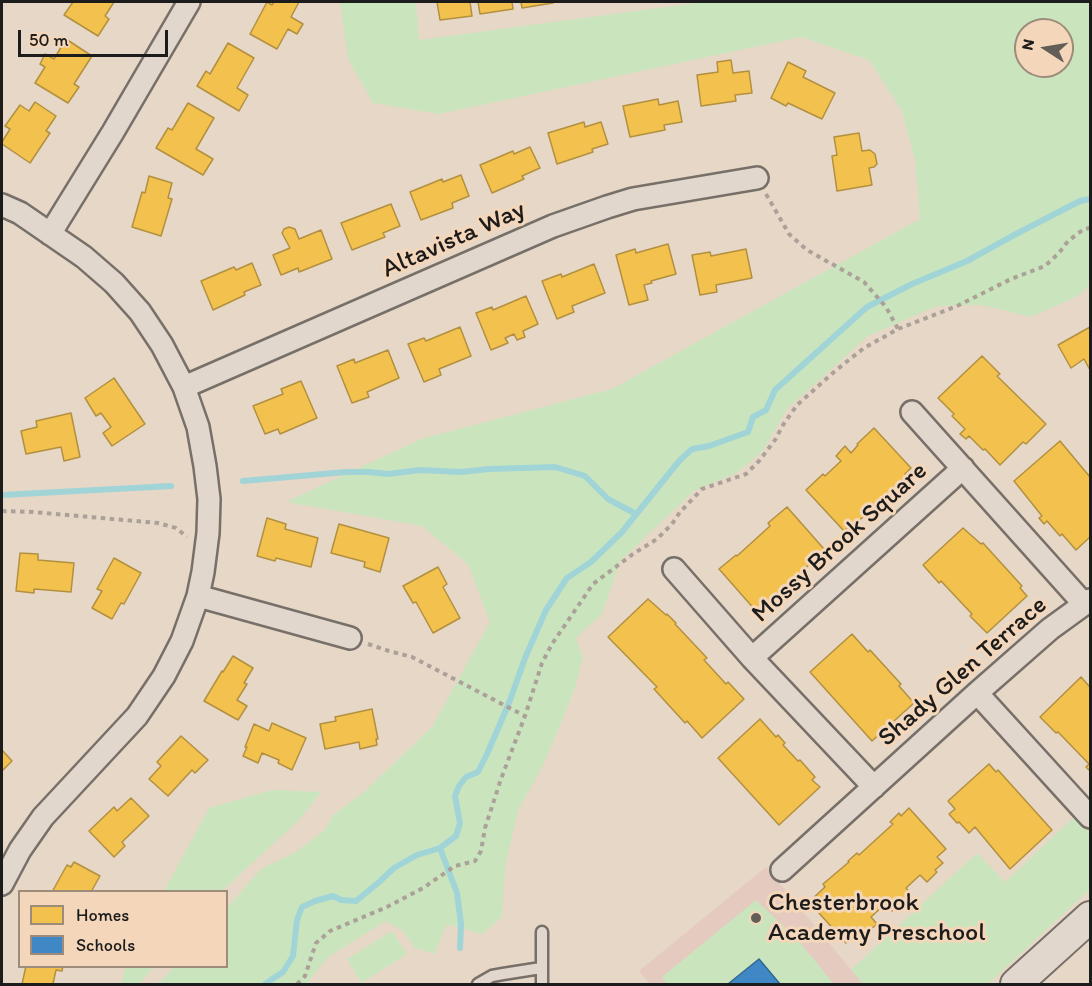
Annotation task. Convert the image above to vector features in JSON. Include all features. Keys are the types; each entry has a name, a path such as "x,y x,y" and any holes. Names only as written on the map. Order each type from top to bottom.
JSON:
{"main road":[{"path":"1016,984 1090,917"}],"street":[{"path":"50,234 189,2"},
{"name":"Altavista Way","path":"184,387 553,226 633,199 757,178"},
{"path":"2,205 20,213 84,257 114,283 140,312 162,345 184,387 198,427 206,466 208,499 208,533 198,596 164,676 137,716 43,817 20,850 2,884"},
{"name":"Mossy Brook Square","path":"912,412 1087,602"},
{"name":"Mossy Brook Square","path":"752,658 963,468"},
{"name":"Mossy Brook Square","path":"674,570 752,658 874,787"},
{"path":"198,596 350,638"},
{"name":"Shady Glen Terrace","path":"782,870 977,693 1050,629 1087,602"},
{"path":"977,693 1090,817"}],"lane":[{"path":"542,933 542,984"},
{"path":"478,984 492,976 541,968"}],"path":[{"path":"757,178 789,234 807,250 864,282 886,307 898,329"},
{"path":"297,984 305,976 316,943 330,932 423,888 454,866 475,861 481,851 484,828 542,663 552,644 593,584 657,539 702,489 746,474 759,461 797,405 864,348 898,329 957,306 1011,279 1045,266 1068,241 1084,229 1090,228"},
{"path":"2,511 158,523 176,528 187,536 187,544"},
{"path":"350,638 412,657 525,716"}],"shaded area":[{"name":"Chesterbrook Academy Preschool","path":"766,867 863,984 650,984 639,971"}],"green space":[{"path":"340,2 416,2 419,40 703,2 1090,2 1090,285 1078,296 1031,317 982,305 937,306 868,336 787,409 762,452 735,474 695,490 620,561 602,614 576,638 583,657 575,688 543,766 518,810 505,868 502,917 482,934 446,924 435,954 415,948 403,931 386,921 328,957 307,984 158,984 173,968 228,968 228,907 261,869 296,852 325,830 333,815 363,793 432,727 490,622 468,564 422,526 286,502 421,439 612,389 920,219 915,160 902,111 869,60 801,37 439,114 373,103 348,59"},
{"path":"272,790 321,792 299,820 223,890 165,890 209,808"},
{"path":"1090,802 1090,889 988,984 863,984 851,970 977,853 1005,882"},
{"path":"756,900 797,939 834,984 780,984 759,959 728,984 667,984 662,977"},
{"path":"392,931 407,954 361,983 347,959"},
{"path":"125,968 153,968 139,984 121,984"}],"building: Homes":[{"path":"73,2 114,2 105,16 109,19 98,36 64,15"},
{"path":"267,2 272,5 274,2 299,2 291,17 303,24 297,34 288,29 277,49 250,34"},
{"path":"437,2 470,2 472,16 440,20"},
{"path":"478,2 512,2 513,9 480,14"},
{"path":"521,2 553,2 553,3 522,8"},
{"path":"66,39 92,56 74,84 79,87 68,103 35,83 45,67 40,64 45,54 54,59"},
{"path":"228,43 254,58 237,88 248,95 239,111 197,86 206,71 210,74"},
{"path":"731,60 733,73 749,71 752,93 735,95 736,101 701,106 697,75 718,72 717,62"},
{"path":"788,62 806,71 803,77 835,93 822,119 788,103 786,106 771,98"},
{"path":"658,99 659,105 678,101 682,122 664,125 665,130 630,137 623,106"},
{"path":"35,102 56,116 46,131 50,133 30,163 2,142 10,129 5,126 20,105 29,111"},
{"path":"188,103 214,118 196,149 213,159 203,175 156,148 168,128 172,130"},
{"path":"584,122 585,127 601,122 608,144 592,149 593,152 557,164 548,133"},
{"path":"859,133 862,151 870,150 875,154 877,164 869,168 872,185 837,191 832,156 837,155 834,137"},
{"path":"530,147 540,168 522,176 524,179 492,193 480,165 513,151 514,154"},
{"path":"461,175 469,196 452,203 453,208 421,220 410,192 442,179 443,182"},
{"path":"149,176 172,183 168,198 172,199 161,236 132,227"},
{"path":"391,204 400,226 383,233 385,237 352,250 341,223"},
{"path":"289,227 295,229 299,239 321,230 332,259 299,272 298,268 281,275 273,255 290,248 282,233"},
{"path":"668,244 676,274 644,285 648,300 629,305 616,255 635,249 636,253"},
{"path":"746,249 752,278 716,285 717,292 700,295 692,255 710,252 711,256"},
{"path":"252,263 261,285 213,310 201,281 234,267 236,270"},
{"path":"594,264 605,293 572,306 574,312 557,319 542,281 561,274 562,277"},
{"path":"526,296 538,324 523,331 525,337 517,340 514,334 505,338 508,343 491,350 476,313 492,307 493,310"},
{"path":"460,327 471,356 439,369 441,375 424,382 408,344 424,338 426,341"},
{"path":"1090,327 1090,370 1084,359 1071,368 1058,345"},
{"path":"388,350 399,378 367,392 369,397 352,403 337,366 354,359 355,363"},
{"path":"982,356 1000,374 997,376 1046,424 1026,444 1023,442 1000,465 969,436 966,439 960,434 965,429 938,398"},
{"path":"114,378 145,424 112,446 103,433 111,427 101,413 96,416 85,398"},
{"path":"301,381 317,418 280,434 278,429 265,434 253,406 283,394 281,389"},
{"path":"71,413 80,457 64,461 61,447 26,454 21,431 37,427 36,421"},
{"path":"874,428 911,468 895,486 896,488 844,531 806,490 841,461 836,456 845,446 851,453"},
{"path":"1060,441 1090,477 1090,537 1076,550 1047,521 1044,524 1039,518 1042,516 1014,481"},
{"path":"787,507 824,549 756,611 719,569 770,526 768,523"},
{"path":"267,518 286,524 285,529 318,538 311,567 276,558 275,561 257,556"},
{"path":"339,524 389,538 380,572 364,567 365,562 331,553"},
{"path":"963,528 981,544 983,543 1022,586 1020,588 1027,596 987,633 941,581 939,583 923,565"},
{"path":"20,553 38,554 38,560 74,563 71,592 34,589 34,593 16,591"},
{"path":"114,558 141,573 124,604 121,603 112,619 92,608 102,591 97,589"},
{"path":"438,567 447,584 443,587 460,618 433,633 416,602 413,603 403,586"},
{"path":"648,599 676,623 707,658 704,660 726,684 728,682 744,699 702,738 687,721 685,723 654,689 657,687 608,637"},
{"path":"852,634 901,684 899,686 914,703 872,741 810,672"},
{"path":"233,656 253,668 237,700 247,706 238,720 204,701"},
{"path":"1081,677 1089,686 1090,684 1090,771 1086,767 1089,764 1040,717"},
{"path":"372,709 378,739 376,739 377,745 360,749 359,742 325,749 320,724 336,721 335,717"},
{"path":"760,719 776,737 778,735 785,743 783,745 815,777 812,780 820,787 779,825 718,758"},
{"path":"272,723 306,738 292,770 278,763 279,760 262,753 258,763 243,756 254,724 269,731"},
{"path":"181,736 208,760 195,773 192,770 168,796 149,779 161,766 157,762"},
{"path":"2,750 12,761 2,771"},
{"path":"989,764 996,772 998,770 1052,830 1010,869 975,827 969,833 949,814 955,809 948,801"},
{"path":"131,798 149,816 122,842 125,846 114,857 89,831 114,807 117,811"},
{"path":"909,808 946,849 937,857 943,863 927,882 920,875 906,888 912,895 902,904 892,911 885,904 871,917 877,924 859,944 853,937 846,943 809,902 825,887 823,884 893,824 890,822 899,813 901,816"},
{"path":"74,862 100,876 92,890 53,890 67,865 71,867"},
{"path":"26,968 63,968 62,971 56,970 53,984 22,984"}],"building: Schools":[{"name":"Chesterbrook Academy Preschool","path":"759,959 780,984 728,984"}],"waterway":[{"path":"265,984 283,972 293,956 297,920 302,907 333,896 341,900 356,901 394,868 417,855 440,848 456,836 460,823 455,796 466,777 478,772 487,754 546,610 567,578 591,562 622,532 679,461 692,449 709,446 748,432 753,417 766,410 775,390 867,307 912,284 967,261 1080,201 1090,199"},
{"path":"243,481 346,472 388,474 420,470 461,472 555,467 585,476 608,499 636,514"},
{"path":"2,495 171,486"},
{"path":"440,848 457,893 461,924 460,948"}],"place":[{"name":"Chesterbrook Academy Preschool","path":"756,918"}]}
